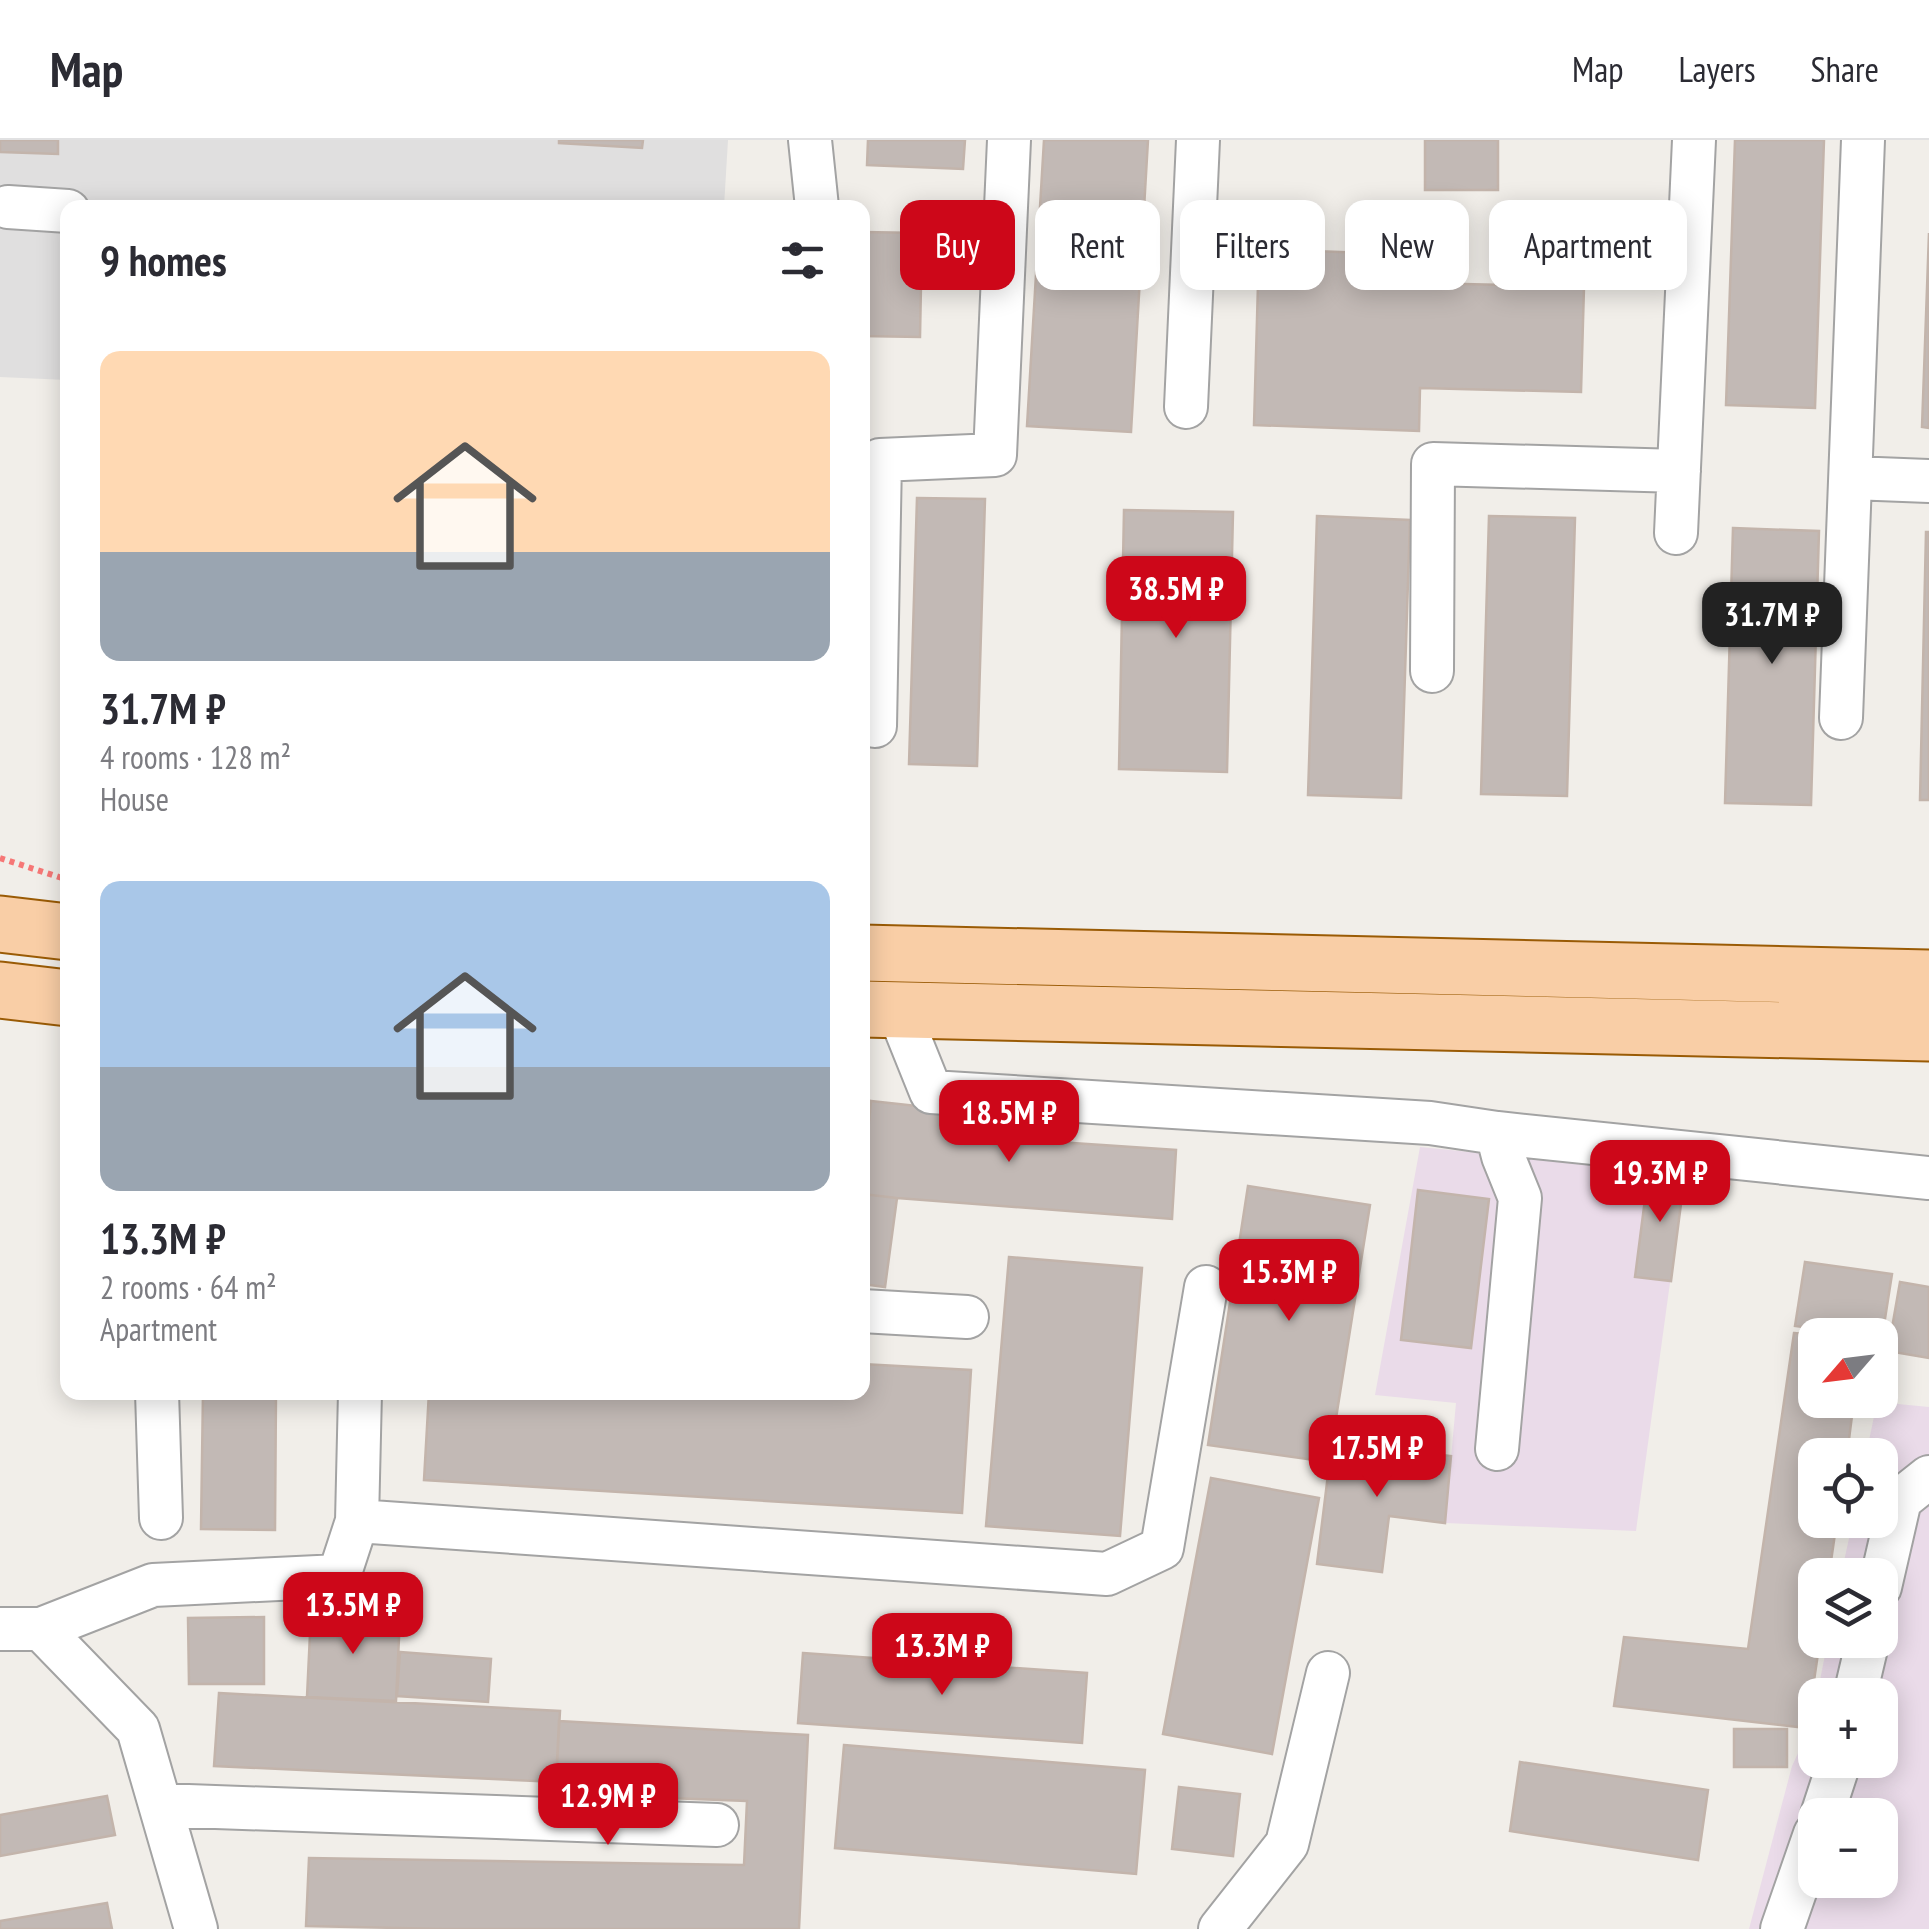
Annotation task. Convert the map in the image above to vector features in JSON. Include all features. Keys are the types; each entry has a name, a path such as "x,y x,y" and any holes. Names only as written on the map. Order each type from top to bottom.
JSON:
{"main road":[{"path":"0,906 60,913"},
{"path":"0,924 60,915"},
{"path":"870,953 1929,978"},
{"path":"0,990 60,998"},
{"path":"0,1014 60,999"},
{"path":"880,1010 1929,1033"}],"lane":[{"path":"810,140 815,200"},
{"path":"876,726 880,460 995,455 1009,140"},
{"path":"1186,407 1198,140"},
{"path":"1676,533 1694,140"},
{"path":"1841,718 1863,140"},
{"path":"8,207 60,210"},
{"path":"1432,671 1433,464 1679,471"},
{"path":"1852,478 1929,482"},
{"path":"880,1010 931,1092 1430,1123 1498,1134 1929,1178"},
{"path":"1497,1449 1520,1198 1498,1134"},
{"path":"356,1520 1107,1574 1162,1548 1206,1286"},
{"path":"870,1311 967,1317"},
{"path":"157,1400 161,1518"},
{"path":"20,1629 153,1585 339,1576 356,1520 360,1400"},
{"path":"1887,1558 1900,1500 1929,1477"},
{"path":"20,1629 138,1729 196,1929"},
{"path":"1220,1929 1287,1844 1328,1673"},
{"path":"161,1805 718,1825"},
{"path":"1782,1929 1798,1883"}],"path":[{"path":"0,858 60,909"}],"shaded area":[{"path":"0,140 728,140 724,200 60,200 60,380 0,377"},
{"path":"1420,1147 1685,1173 1636,1531 1445,1523 1456,1403 1375,1395"},
{"path":"1898,1404 1929,1407 1929,1929 1749,1929 1798,1753 1798,1778 1898,1778 1898,1678 1820,1678 1824,1658 1898,1658 1898,1558 1845,1558 1849,1538 1898,1538 1898,1438 1870,1438 1874,1418 1898,1418"}],"building":[{"path":"0,140 58,140 58,154 0,152"},
{"path":"559,140 643,140 642,148"},
{"path":"868,140 965,140 963,169 867,165"},
{"path":"1044,140 1148,140 1145,200 1040,200"},
{"path":"1425,140 1498,140 1498,190 1425,190"},
{"path":"1735,140 1824,140 1815,408 1726,405"},
{"path":"870,232 900,233 900,290 921,290 920,337 870,336"},
{"path":"1929,233 1929,428 1922,427"},
{"path":"1325,251 1345,252 1345,290 1469,290 1469,284 1489,285 1489,290 1584,290 1581,392 1420,388 1419,431 1254,425 1258,290 1325,290"},
{"path":"1035,290 1139,290 1131,432 1027,426"},
{"path":"917,498 985,499 977,766 909,764"},
{"path":"1124,510 1233,512 1227,772 1119,769"},
{"path":"1317,516 1410,520 1401,798 1308,795"},
{"path":"1489,516 1575,518 1567,796 1481,794"},
{"path":"1733,528 1819,531 1811,805 1725,803"},
{"path":"1926,532 1929,800 1920,800"},
{"path":"871,1101 1027,1118 1028,1140 1176,1150 1172,1219 870,1195"},
{"path":"1649,1168 1685,1173 1671,1281 1635,1277"},
{"path":"1248,1186 1370,1205 1329,1462 1208,1445"},
{"path":"1418,1190 1489,1199 1471,1348 1401,1340"},
{"path":"870,1195 897,1198 885,1287 870,1285"},
{"path":"1009,1257 1142,1268 1120,1536 986,1526"},
{"path":"1805,1262 1892,1274 1885,1318 1798,1318 1795,1326"},
{"path":"1900,1282 1929,1287 1929,1358 1898,1353 1898,1318 1894,1318"},
{"path":"1794,1333 1798,1333 1798,1418 1852,1418 1849,1438 1798,1438 1798,1538 1834,1538 1831,1558 1798,1558 1798,1658 1817,1658 1814,1678 1798,1678 1798,1727 1614,1706 1624,1637 1748,1649"},
{"path":"870,1364 971,1370 962,1513 424,1480 429,1400 870,1400"},
{"path":"203,1400 276,1400 275,1530 201,1529"},
{"path":"1332,1442 1451,1456 1445,1523 1389,1516 1382,1572 1317,1564"},
{"path":"1211,1478 1319,1498 1272,1754 1163,1734"},
{"path":"311,1613 400,1617 396,1701 307,1697"},
{"path":"264,1617 264,1684 189,1684 188,1618"},
{"path":"400,1652 491,1659 488,1702 397,1696"},
{"path":"803,1653 1087,1673 1082,1743 798,1723"},
{"path":"219,1693 560,1711 556,1782 214,1766"},
{"path":"559,1721 808,1735 799,1929 306,1926 309,1858 744,1865 747,1801 562,1794 556,1782"},
{"path":"1734,1729 1787,1729 1787,1767 1734,1767"},
{"path":"844,1745 1145,1770 1136,1874 835,1848"},
{"path":"1520,1762 1708,1790 1698,1860 1510,1831"},
{"path":"1179,1787 1240,1794 1233,1856 1172,1849"},
{"path":"107,1796 115,1835 0,1856 0,1815"},
{"path":"107,1903 112,1929 0,1929 0,1921"}]}
